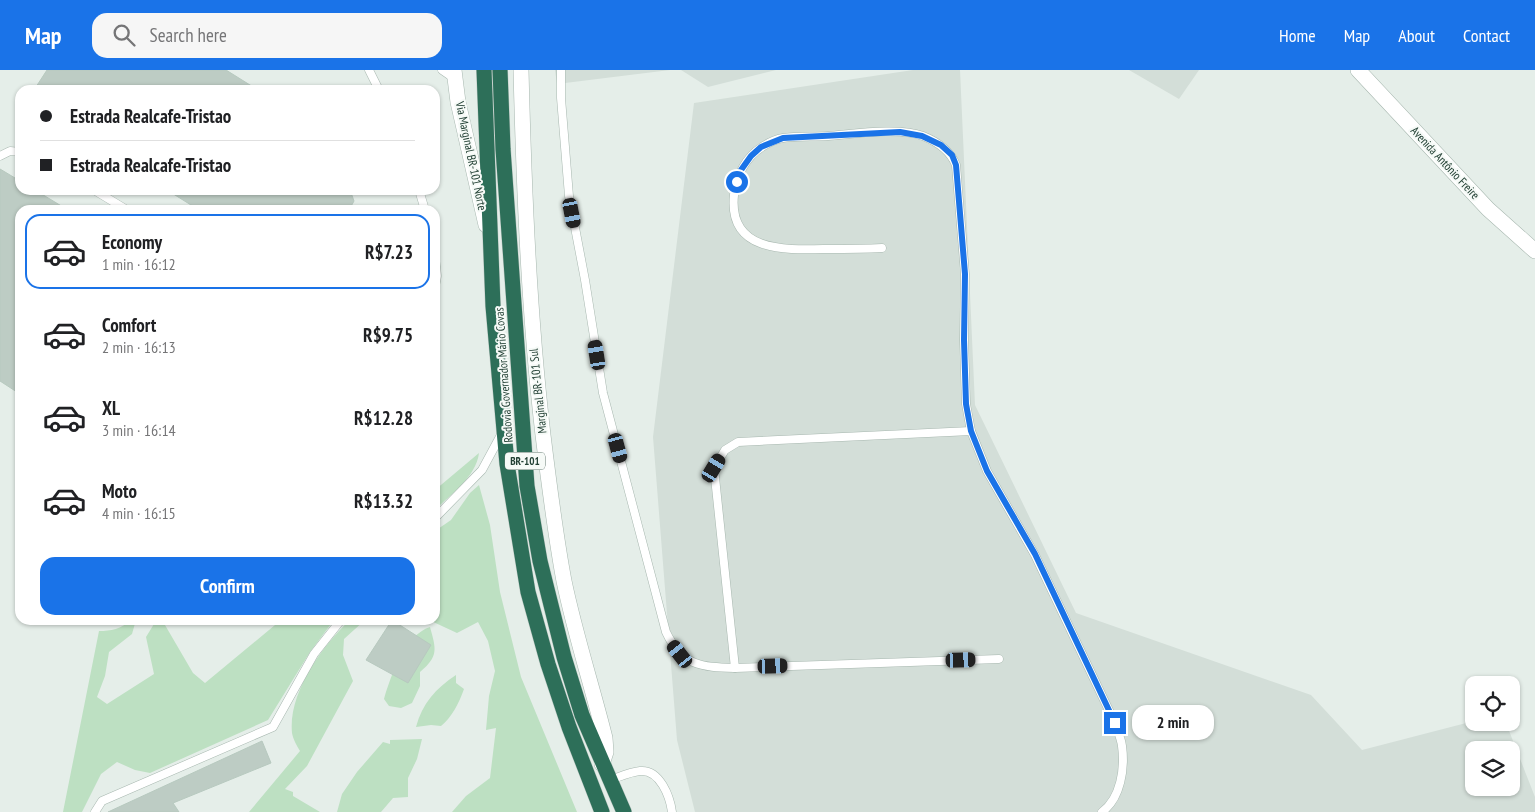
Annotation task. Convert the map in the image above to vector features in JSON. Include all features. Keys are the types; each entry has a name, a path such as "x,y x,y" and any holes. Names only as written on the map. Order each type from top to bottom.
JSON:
{"highway":[{"name":"Rodovia Governador Mário Covas","path":"484,70 493,306 507,464 528,592 548,664 567,722 602,812"},
{"name":"Rodovia Governador Mário Covas","path":"500,70 502,149 527,486 540,561 564,657 582,715 624,812"},
{"path":"567,722 594,812"}],"street":[{"name":"Marginal BR-101 Sul","path":"521,70 524,189 532,331 546,457 564,580 604,738 606,752 602,764"},
{"name":"Avenida Antônio Freire","path":"1358,70 1488,210 1535,252"},
{"name":"Via Marginal BR-101 Norte","path":"454,75 458,102 490,242"}],"lane":[{"path":"369,70 376,85"},
{"path":"442,70 454,75"},
{"path":"561,70 569,196 586,280 603,393 666,632 672,645 680,654 692,662 707,667 735,668 999,659"},
{"path":"882,248 793,250 772,248 755,242 744,233 736,222 734,194 741,170 751,156 761,147 783,138 900,132 922,136 941,145 952,155 956,165 965,274 964,340 966,395 971,431 987,471 1035,554 1115,723 1122,746 1120,784 1114,800 1102,812"},
{"path":"0,156 15,152"},
{"path":"102,195 119,205"},
{"path":"440,513 482,470 504,429"},
{"path":"735,668 714,468 725,450 738,442 971,431"},
{"path":"95,812 102,801 273,727 314,654 337,625"},
{"path":"610,780 640,771 647,771 663,785 670,800 672,812"}],"shaded area":[{"path":"555,70 670,70 557,84"},
{"path":"681,70 776,70 708,87"},
{"path":"913,70 960,70 975,405 1076,613 1311,695 1362,750 1465,723 1465,731 1509,731 1513,741 1465,741 1465,796 1520,796 1520,759 1535,797 1535,812 695,812 677,740 653,437 694,103"},
{"path":"1129,70 1199,70 1179,99"}],"green space":[{"path":"479,453 477,462 468,477 440,505 440,486"},
{"path":"479,485 490,525 500,592 521,677 577,812 452,812 466,796 490,778 496,728 486,730 489,696 495,671 488,641 478,622 457,633 440,625 440,528 451,520 470,493"},
{"path":"135,625 132,634 109,652 105,676 97,697 107,704 154,674 146,637 153,625 165,625 193,673 205,683 275,625 330,625 310,652 268,720 150,773 135,770 117,762 101,774 82,812 63,812 99,631 108,631 123,626"},
{"path":"345,625 359,625 344,639 343,655 353,681 307,766 285,789 293,792 293,796 320,812 249,812 300,751 292,733 295,702 309,671"},
{"path":"430,627 434,641 433,657 420,672 420,686 412,703 401,708 389,706 384,699 400,657 413,638 421,631"},
{"path":"456,675 456,683 464,689 449,718 441,726 416,727 422,711 431,697 442,685"},
{"path":"422,739 417,759 408,778 408,797 393,798 381,812 337,812 342,794 357,772 383,742 390,744 390,740"}],"building":[{"path":"47,70 226,70 250,85 37,85"},
{"path":"0,169 15,178 15,195 43,195 60,205 15,205 15,391 0,381"},
{"path":"175,195 352,195 354,201 352,205 191,205"},
{"path":"389,625 400,625 431,645 408,683 366,660"},
{"path":"262,741 271,763 173,803 179,812 108,812"}],"route":[{"path":"737,182 741,170 751,156 761,147 783,138 900,132 922,136 941,145 952,155 956,165 965,274 964,340 966,404 971,431 987,471 1035,554 1115,723"}]}
